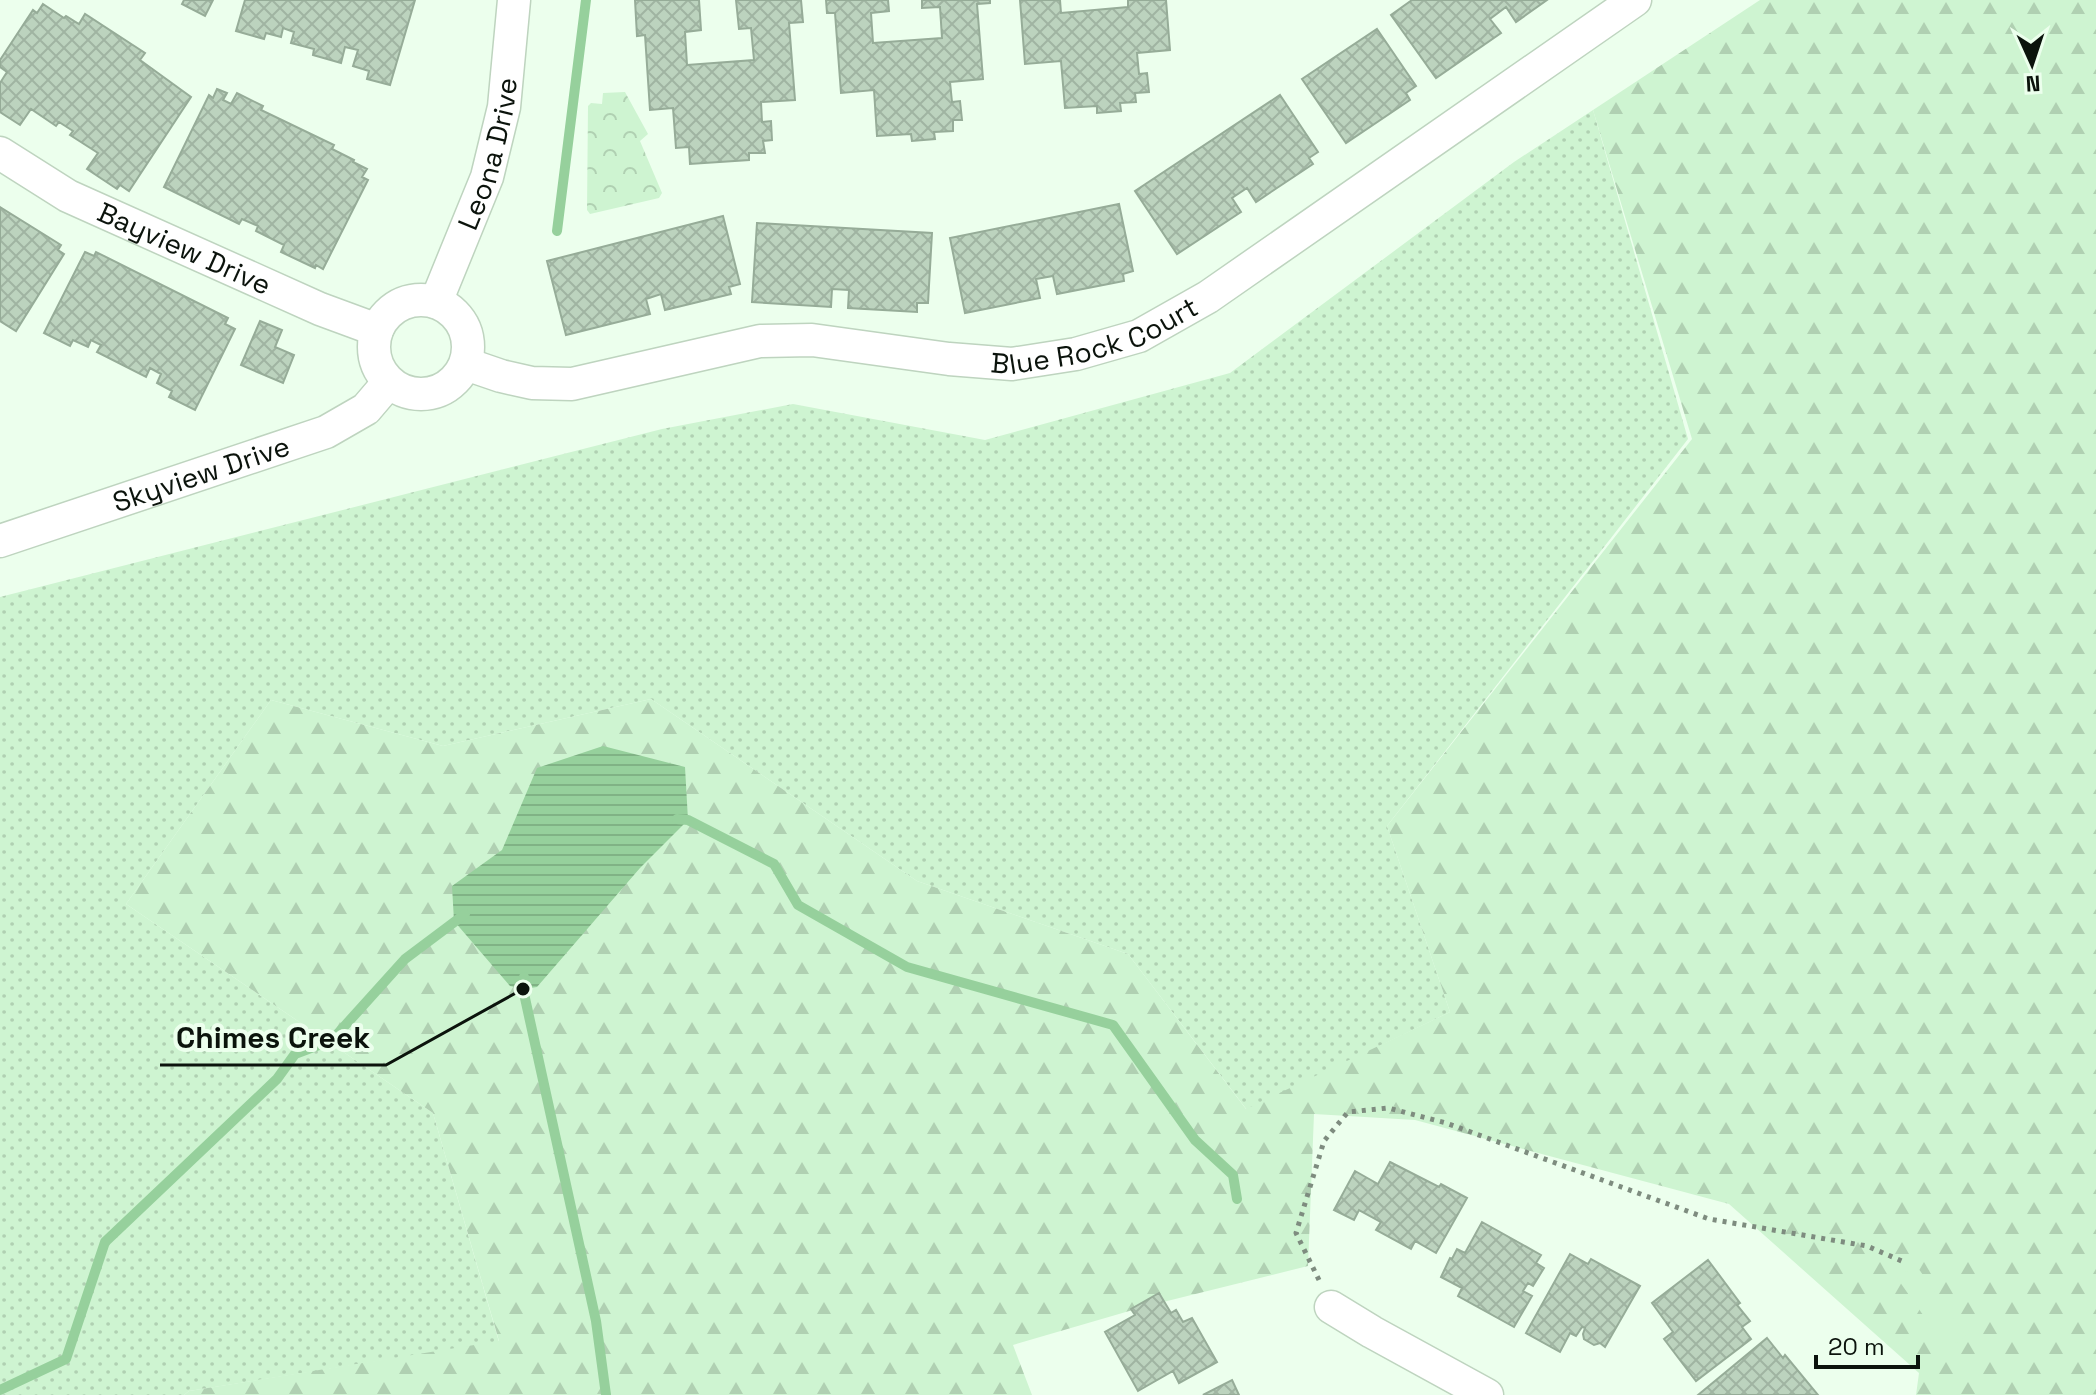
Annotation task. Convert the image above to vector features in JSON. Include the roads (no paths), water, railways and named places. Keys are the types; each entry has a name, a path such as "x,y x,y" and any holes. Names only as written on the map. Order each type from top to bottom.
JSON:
{"street":[{"name":"Leona Drive","path":"436,302 487,177 504,107 514,0"},
{"name":"Blue Rock Court","path":"466,364 532,383 572,384 760,341 812,340 949,359 1012,364 1076,354 1139,336 1208,297 1635,0"},
{"name":"Bayview Drive","path":"0,153 68,196 320,309 377,330"},
{"path":"416,300 436,302 462,321 469,342 466,364 455,381 446,387 427,394 407,392 389,382 382,374 374,352 377,330 381,321 396,307 416,300"},
{"name":"Skyview Drive","path":"0,541 326,432 366,409 389,382"},
{"path":"1331,1307 1487,1395"}],"waterway":[{"path":"557,231 586,0"},
{"path":"677,819 688,820 774,864 798,905 907,967 1113,1025 1195,1140 1233,1175 1237,1199"},
{"path":"0,1390 66,1359 105,1242 277,1079 295,1054 332,1040 405,959 465,914"},
{"path":"524,977 523,989 596,1321 606,1395"}],"place":[{"name":"Chimes Creek","path":"523,989"}]}
